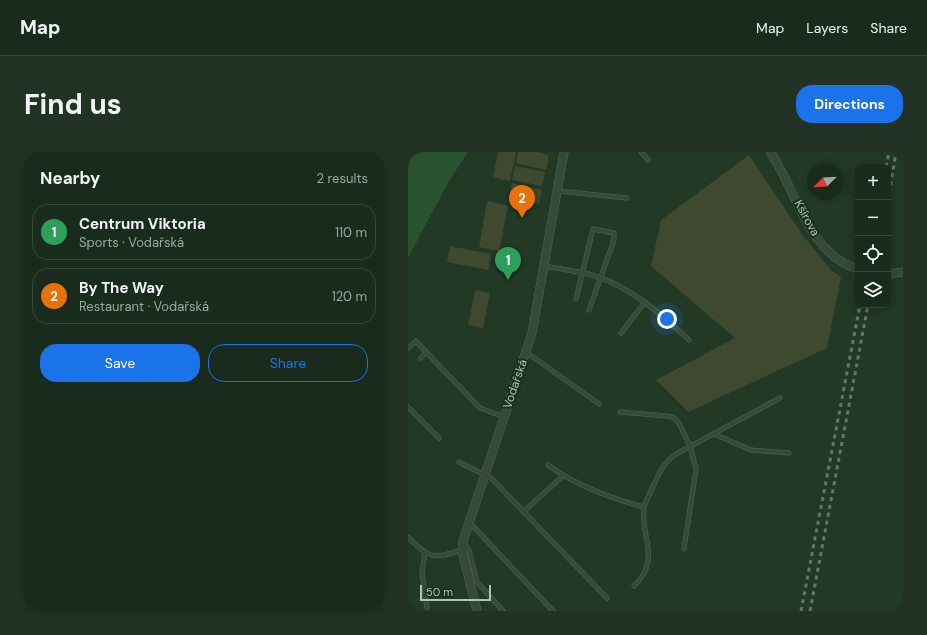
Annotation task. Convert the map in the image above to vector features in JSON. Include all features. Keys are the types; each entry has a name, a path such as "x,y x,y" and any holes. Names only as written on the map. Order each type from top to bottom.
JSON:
{"street":[{"name":"Vodařská","path":"462,547 469,521 532,333 564,152"},
{"name":"Kšírova","path":"770,152 782,171 811,230 827,251 850,267 855,268"},
{"path":"891,274 903,272"},
{"path":"462,547 477,611"}],"lane":[{"path":"641,152 648,160"},
{"path":"557,191 627,198"},
{"path":"576,299 593,229 614,233 614,240 589,310"},
{"path":"544,266 600,278 645,302 663,315 689,340"},
{"path":"621,333 645,302"},
{"path":"408,348 416,341 480,408 504,417"},
{"path":"421,358 426,352"},
{"path":"526,352 599,404"},
{"path":"634,586 645,572 649,551 644,508 660,470 667,460 690,446 780,398"},
{"path":"408,407 439,438"},
{"path":"620,412 638,412 673,417 679,423 690,446 696,469 684,549"},
{"path":"714,434 751,450 789,453"},
{"path":"459,462 485,474 524,511 607,598"},
{"path":"548,465 563,476 597,493 644,508"},
{"path":"524,511 563,476"},
{"path":"469,521 554,611"},
{"path":"408,537 425,553 439,557 462,547 469,550 477,582 503,611"},
{"path":"425,553 422,573 427,608"}],"shaded area":[{"path":"416,152 468,152 449,181 408,258 408,161"},
{"path":"498,152 516,152 510,181 493,177"},
{"path":"518,152 537,152 549,155 546,170 516,163"},
{"path":"749,155 802,234 832,271 841,277 827,348 688,412 656,380 735,338 651,266 661,220"},
{"path":"515,166 545,172 542,186 512,180"},
{"path":"512,183 542,190 539,204 509,198"},
{"path":"487,201 508,206 499,251 479,247"},
{"path":"450,246 491,254 488,270 447,262"},
{"path":"475,290 490,293 483,328 468,325"}],"railway":[{"path":"887,164 889,152"},
{"path":"888,200 896,152"},
{"path":"801,611 859,308"},
{"path":"810,611 867,308"}],"place":[{"name":"By The Way","path":"522,218"},
{"name":"Centrum Viktoria","path":"508,280"}]}
